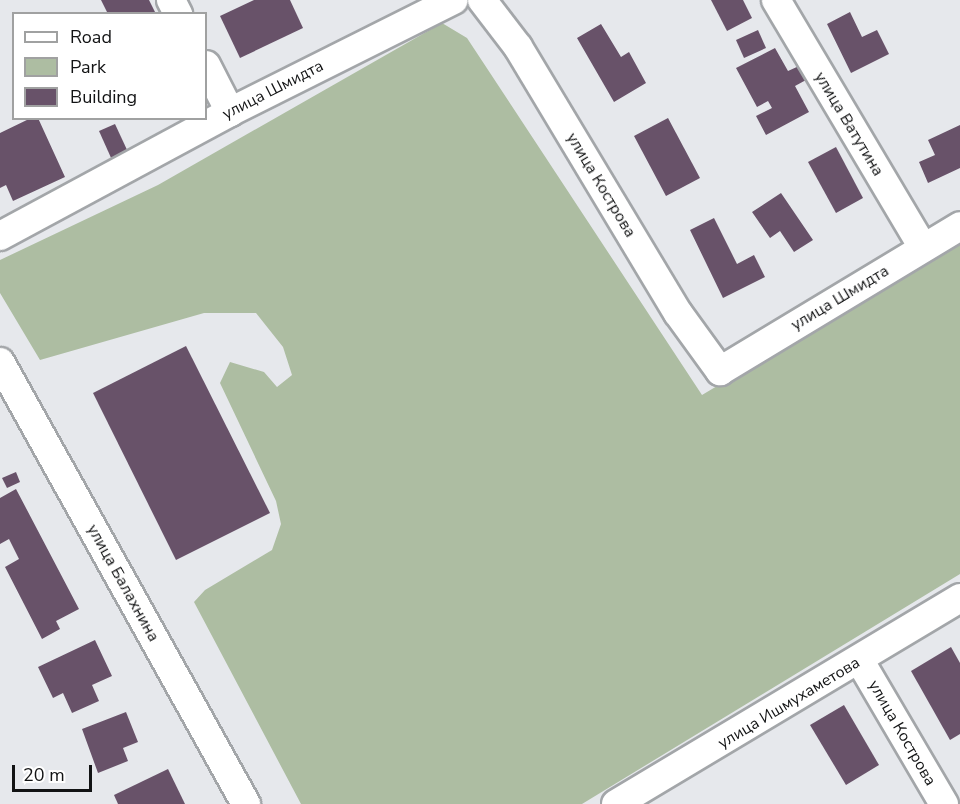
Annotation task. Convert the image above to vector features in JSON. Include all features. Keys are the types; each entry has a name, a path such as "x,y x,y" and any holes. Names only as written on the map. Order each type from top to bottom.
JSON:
{"street":[{"name":"улица Шмидта","path":"0,236 230,112 454,0"},
{"name":"улица Кострова","path":"482,0 518,47 678,312 720,371"},
{"name":"улица Ватутина","path":"776,0 923,248"},
{"path":"207,67 230,112"},
{"name":"улица Шмидта","path":"720,371 960,226"},
{"name":"улица Балахнина","path":"0,362 246,804"},
{"name":"улица Ишмухаметова","path":"616,804 860,661 960,598"},
{"name":"улица Кострова","path":"860,661 944,804"}],"green space":[{"path":"442,23 467,38 702,395 960,241 960,574 582,804 301,804 194,602 205,590 272,550 281,524 276,501 220,383 230,362 264,372 277,387 292,375 283,347 256,313 204,313 40,360 0,293 0,260 158,185"}],"building":[{"path":"101,0 149,0 155,12 107,12"},
{"path":"254,0 290,0 303,28 240,58 220,16"},
{"path":"711,0 743,0 752,18 727,31"},
{"path":"850,12 862,37 877,30 889,54 851,73 827,24"},
{"path":"601,24 621,57 629,52 646,83 614,102 577,38"},
{"path":"758,30 766,48 744,58 736,40"},
{"path":"775,48 788,71 799,66 806,80 795,86 809,112 766,135 756,116 772,108 768,101 757,107 736,68"},
{"path":"668,118 700,178 666,196 634,136"},
{"path":"27,120 39,120 65,177 13,201 6,185 0,188 0,133"},
{"path":"115,124 128,152 112,160 99,131"},
{"path":"960,125 960,168 928,183 919,162 935,155 928,140"},
{"path":"836,147 863,198 836,213 808,162"},
{"path":"781,193 813,240 794,252 780,231 770,238 752,212"},
{"path":"714,218 737,264 754,255 765,277 723,298 690,230"},
{"path":"186,346 270,513 176,560 93,393"},
{"path":"16,472 20,482 7,488 2,478"},
{"path":"16,489 79,609 56,621 60,629 42,639 5,567 19,559 9,539 0,544 0,498"},
{"path":"95,640 112,676 92,685 99,701 72,713 63,693 53,698 38,667"},
{"path":"951,647 960,663 960,734 950,740 911,671"},
{"path":"844,705 879,765 846,785 810,725"},
{"path":"126,712 138,742 123,748 128,761 98,773 82,729"},
{"path":"168,769 185,804 118,804 114,795"}]}
